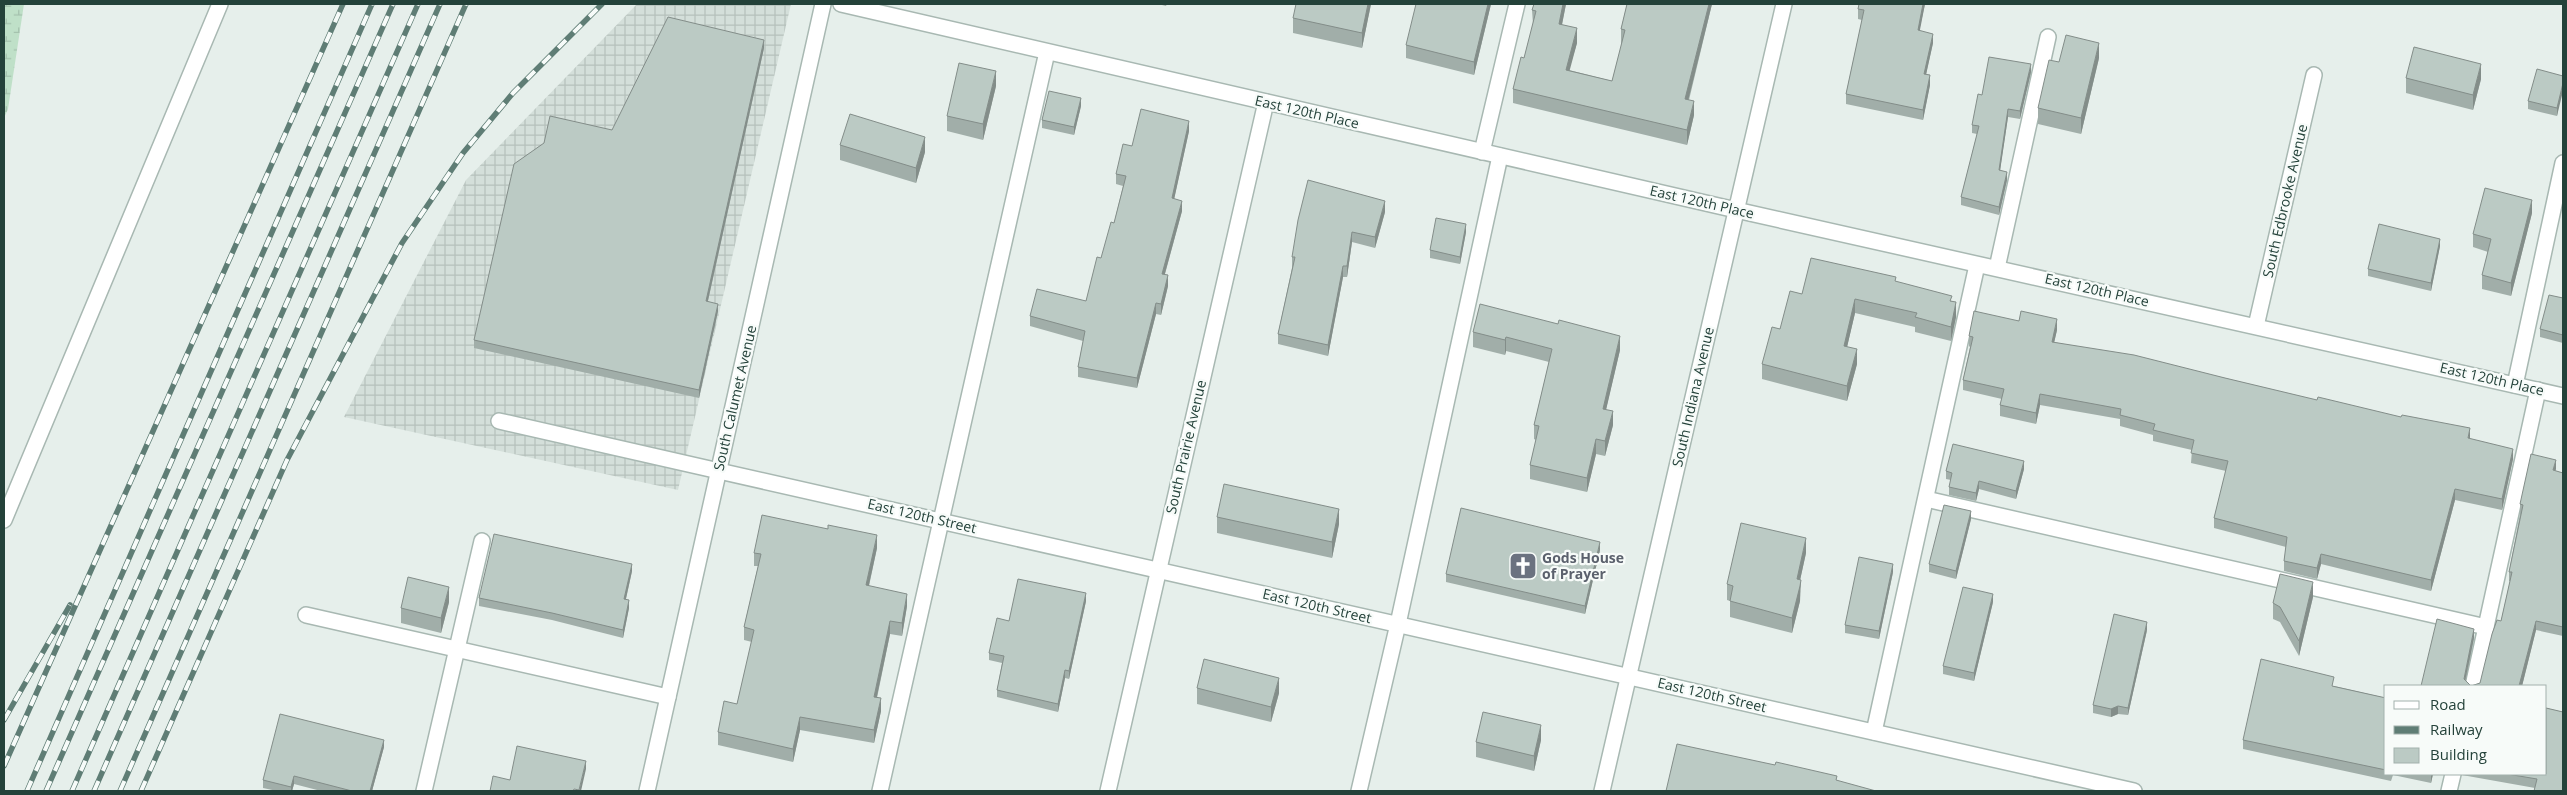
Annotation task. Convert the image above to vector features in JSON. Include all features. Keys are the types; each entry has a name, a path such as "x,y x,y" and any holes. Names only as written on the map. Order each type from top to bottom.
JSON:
{"street":[{"path":"4,520 220,4"},
{"name":"South Calumet Avenue","path":"647,791 823,4"},
{"name":"East 120th Place","path":"841,4 1736,210 2563,396"},
{"path":"1482,152 1517,4"},
{"name":"South Indiana Avenue","path":"1602,791 1784,4"},
{"path":"1998,268 2048,37"},
{"path":"880,791 1048,52"},
{"name":"South Edbrooke Avenue","path":"2256,326 2314,75"},
{"name":"South Prairie Avenue","path":"1108,791 1266,102"},
{"path":"1359,791 1398,624 1500,156"},
{"path":"2515,385 2563,163"},
{"path":"1874,732 1977,264"},
{"path":"2473,685 2538,390"},
{"name":"East 120th Street","path":"499,421 2134,791"},
{"path":"1926,499 2486,627"},
{"path":"424,791 482,541"},
{"path":"306,615 668,697"},
{"path":"2448,791 2453,775"}],"shaded area":[{"path":"637,4 791,4 678,490 344,417 466,180"}],"green space":[{"path":"4,4 24,4 8,109 4,118"}],"building":[{"path":"1296,4 1368,4 1362,33 1293,18"},
{"path":"1416,4 1488,4 1474,62 1406,45"},
{"path":"1534,4 1563,4 1559,24 1577,28 1566,70 1612,81 1625,30 1621,29 1627,4 1709,4 1685,99 1694,101 1687,130 1513,89 1521,57 1524,58 1536,11 1532,10"},
{"path":"1859,4 1923,4 1918,30 1933,34 1924,74 1930,75 1923,110 1846,94 1864,10 1858,9"},
{"path":"668,17 764,40 706,301 718,304 699,390 474,340 514,164 544,143 550,116 612,130"},
{"path":"2066,35 2099,43 2081,118 2038,108 2049,60 2059,62"},
{"path":"2414,47 2481,64 2473,95 2406,78"},
{"path":"1989,57 2031,64 2020,111 2008,109 1999,170 2007,172 1999,207 1961,197 1979,126 1972,125 1978,94 1982,95"},
{"path":"959,63 996,71 983,124 947,116"},
{"path":"2537,69 2563,76 2557,108 2528,101"},
{"path":"1049,91 1081,98 1074,127 1042,120"},
{"path":"1141,109 1189,121 1172,198 1182,201 1162,274 1168,275 1161,304 1156,303 1137,378 1078,367 1085,331 1030,316 1037,289 1086,301 1097,257 1101,258 1111,222 1114,223 1126,176 1116,174 1123,144 1132,146"},
{"path":"850,114 925,137 916,168 840,145"},
{"path":"1308,180 1385,201 1375,237 1352,232 1347,266 1343,266 1328,345 1278,334 1295,257 1292,257 1298,220"},
{"path":"2485,188 2532,200 2511,283 2482,275 2491,239 2473,234"},
{"path":"1436,218 1466,224 1460,257 1430,250"},
{"path":"2379,224 2440,239 2431,283 2368,269"},
{"path":"1811,258 1896,277 1895,281 1952,296 1950,301 1956,302 1951,327 1915,317 1917,313 1855,299 1844,346 1857,349 1847,386 1762,364 1772,327 1780,329 1790,291 1802,294"},
{"path":"2549,295 2563,298 2563,335 2540,329"},
{"path":"1480,304 1558,324 1559,320 1620,336 1603,409 1613,411 1605,441 1596,439 1587,478 1530,465 1539,426 1534,425 1552,349 1506,337 1505,340 1473,332"},
{"path":"1974,311 2019,321 2021,311 2057,319 2052,342 2134,355 2317,400 2318,397 2401,417 2402,415 2470,428 2468,438 2513,449 2502,499 2455,489 2431,580 2321,554 2317,568 2284,561 2287,537 2214,518 2228,461 2191,453 2194,440 2153,430 2155,424 2120,415 2121,409 2040,394 2036,413 2000,405 2004,389 1963,380 1973,337 1969,336"},
{"path":"1953,444 2024,461 2016,491 1979,481 1976,493 1949,487 1952,473 1946,471"},
{"path":"2531,454 2556,460 2553,470 2563,473 2563,627 2536,621 2519,685 2474,685 2480,683 2492,634 2497,620 2501,621 2512,572 2509,572 2523,505 2520,504"},
{"path":"1224,484 1339,509 1332,542 1217,517"},
{"path":"1944,505 1971,511 1956,571 1929,564"},
{"name":"Gods House of Prayer","path":"1461,508 1600,542 1585,606 1446,574"},
{"path":"762,515 828,529 828,525 877,535 866,585 907,594 902,623 890,621 874,697 881,698 874,730 800,717 793,749 718,732 724,701 737,704 754,630 744,627 761,554 754,553"},
{"path":"1741,523 1806,538 1797,579 1801,580 1800,586 1792,618 1730,601 1733,586 1727,584"},
{"path":"494,534 632,564 624,599 629,600 623,630 479,598"},
{"path":"1859,557 1893,564 1879,631 1845,625"},
{"path":"2280,574 2313,582 2299,641 2280,607 2273,603"},
{"path":"408,577 449,587 441,618 401,608"},
{"path":"1018,579 1086,593 1069,671 1065,670 1058,704 997,690 1004,656 989,653 997,618 1009,621"},
{"path":"1963,587 1993,594 1974,673 1943,666"},
{"path":"2114,614 2147,622 2128,708 2118,706 2111,709 2093,705"},
{"path":"2437,619 2474,629 2464,679 2470,685 2421,685"},
{"path":"1204,659 1279,678 1271,707 1197,688"},
{"path":"2261,659 2334,677 2332,686 2384,698 2384,770 2243,740"},
{"path":"2547,708 2563,712 2563,791 2534,791 2537,779 2513,775 2547,775"},
{"path":"1483,712 1541,725 1534,756 1476,742"},
{"path":"280,714 384,740 370,791 352,791 294,776 291,787 263,780"},
{"path":"1677,744 1775,765 1776,762 1837,776 1836,780 1876,791 1666,791"},
{"path":"517,746 586,761 579,790 490,791 493,776 510,780"}],"railway":[{"path":"4,766 343,4"},
{"path":"27,791 372,4"},
{"path":"46,791 393,4"},
{"path":"72,791 418,4"},
{"path":"94,791 440,4"},
{"path":"120,791 466,4"},
{"path":"141,791 287,460 402,243 463,153 513,93 602,4"},
{"path":"4,720 70,605"}],"place":[{"name":"Gods House of Prayer","path":"1523,566"}]}
